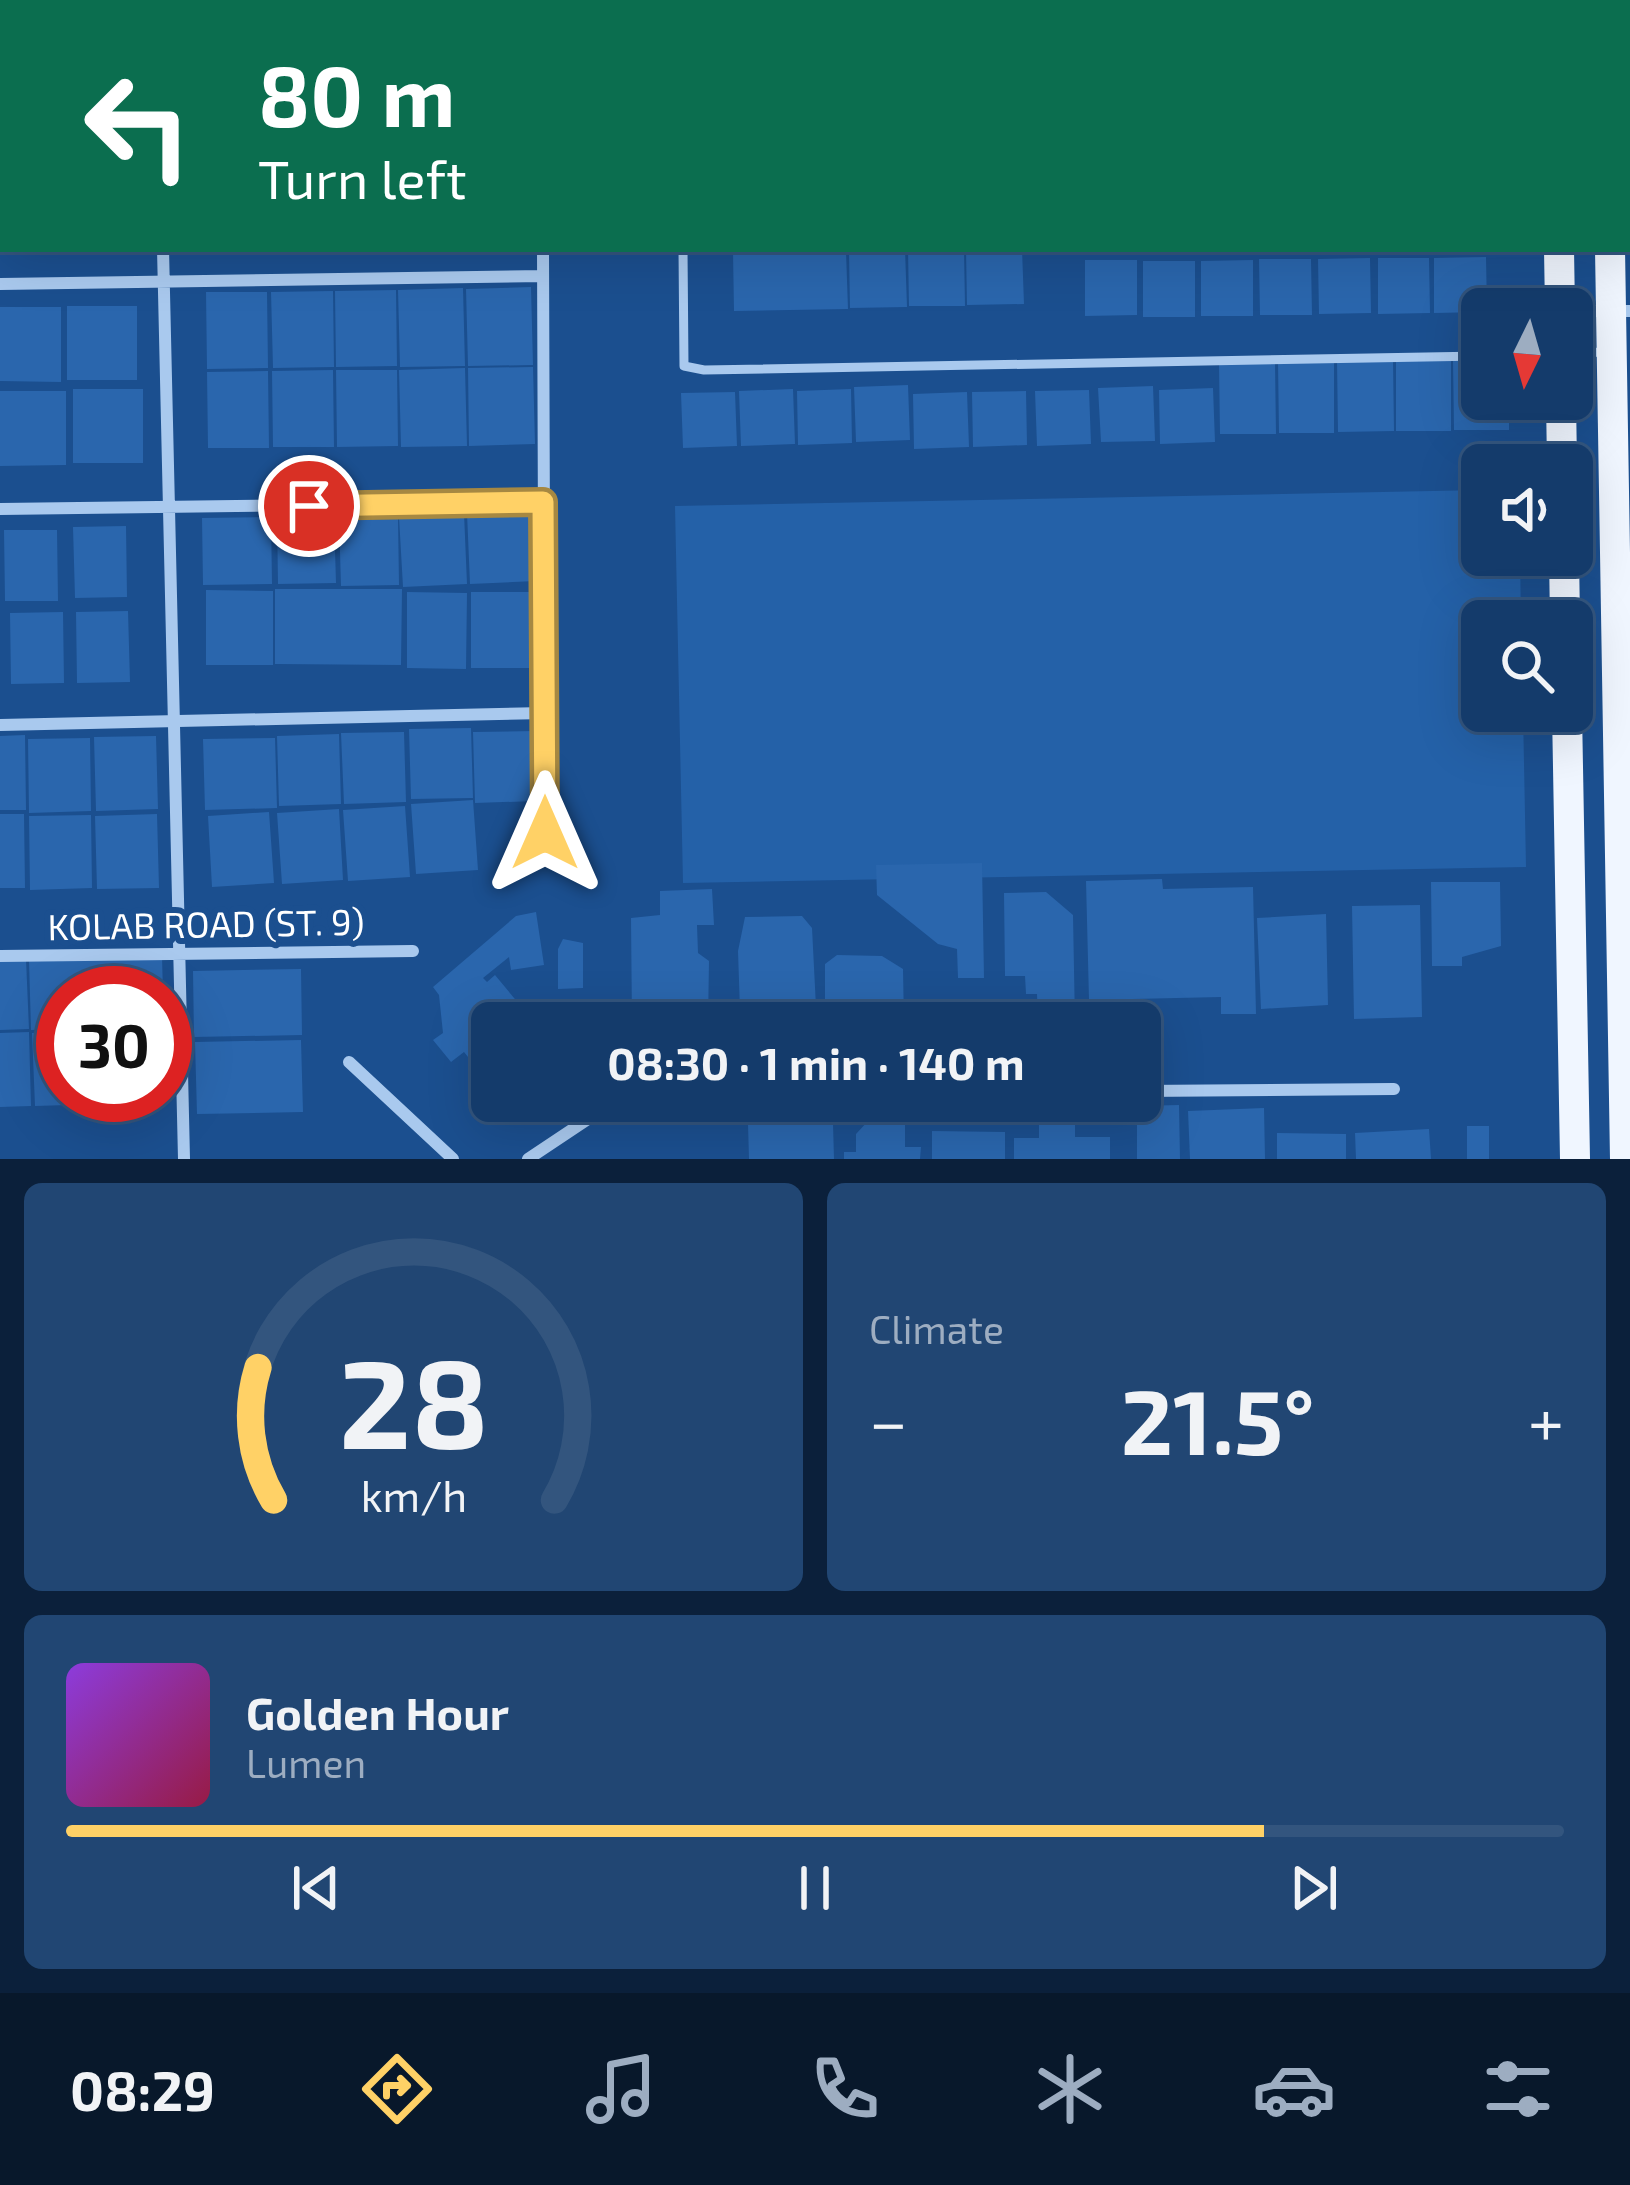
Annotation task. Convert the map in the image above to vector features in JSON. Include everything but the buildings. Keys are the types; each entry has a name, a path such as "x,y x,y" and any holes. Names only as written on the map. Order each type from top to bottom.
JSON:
{"main road":[{"path":"1558,252 1559,288"},
{"path":"1611,252 1621,311 1612,352 1622,537 1625,1159"},
{"path":"1567,732 1575,1159"}],"street":[{"path":"164,252 184,1159"},
{"path":"543,252 545,833"},
{"path":"0,284 543,276"},
{"path":"0,509 543,502"},
{"path":"0,725 544,713"},
{"name":"KOLAB ROAD (ST. 9)","path":"0,956 413,951"},
{"path":"349,1062 453,1159"},
{"path":"1161,1091 1394,1089"},
{"path":"527,1159 583,1122"}],"lane":[{"path":"683,252 685,366 704,370 1461,356"},
{"path":"1593,352 1612,352"}],"shaded area":[{"path":"1461,490 1461,576 1520,576 1521,600 1461,600 1461,732 1523,732 1526,867 683,883 675,506"}],"route":[{"path":"309,506 543,502 545,833"}]}
